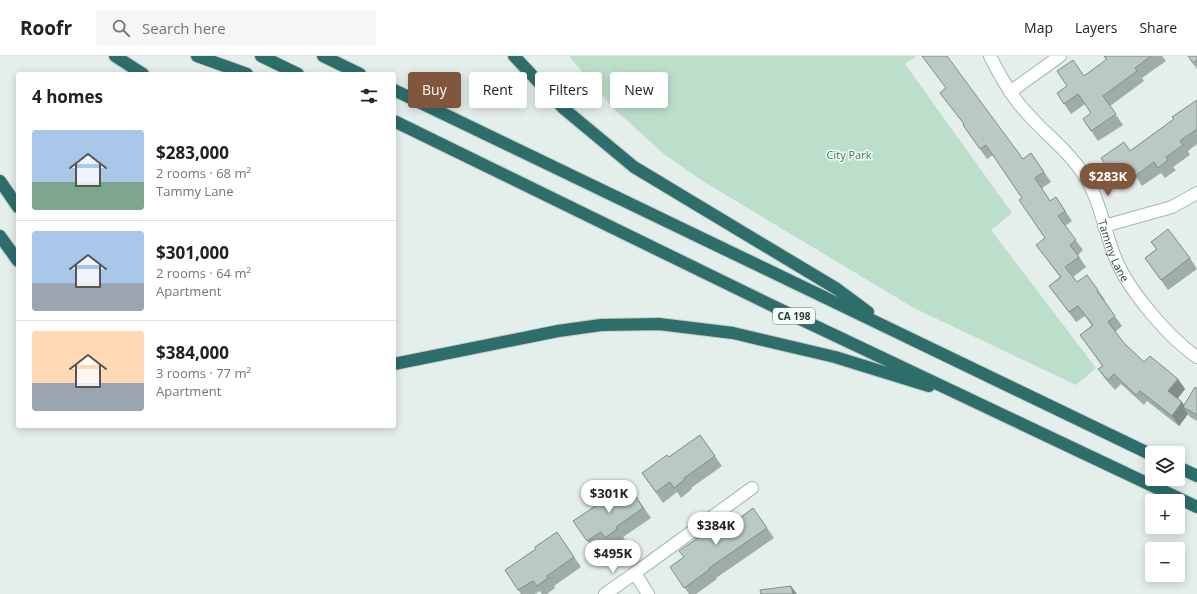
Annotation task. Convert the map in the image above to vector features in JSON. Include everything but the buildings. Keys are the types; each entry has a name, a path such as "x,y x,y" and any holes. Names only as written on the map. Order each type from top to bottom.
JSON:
{"highway":[{"path":"115,56 140,72"},
{"path":"197,56 241,72"},
{"path":"261,56 294,72"},
{"path":"323,56 356,72"},
{"path":"514,56 563,108 634,167 837,289 891,329"},
{"name":"CA 198","path":"396,91 1145,452"},
{"name":"CA 198","path":"396,122 777,308 1197,507"},
{"name":"CA 198","path":"396,129 446,146"},
{"path":"0,181 16,204"},
{"path":"0,236 16,257"},
{"path":"396,364 558,331 601,325 660,324 733,333 828,356 972,400"},
{"path":"1185,470 1197,476"}],"street":[{"name":"Tammy Lane","path":"990,56 1010,92 1026,112 1070,156 1084,175 1096,198 1116,259 1130,285 1169,334 1186,350 1197,357"},
{"path":"1010,92 1060,56"},
{"path":"1104,226 1172,207 1197,193"},
{"path":"605,594 752,488"},
{"path":"635,573 648,594"}],"green space":[{"name":"City Park","path":"569,56 916,56 905,64 1012,213 991,230 1096,368 1076,385 914,308 701,180 664,154 613,108 668,108 668,72 610,72 610,104 602,95 602,72 583,72"}]}
